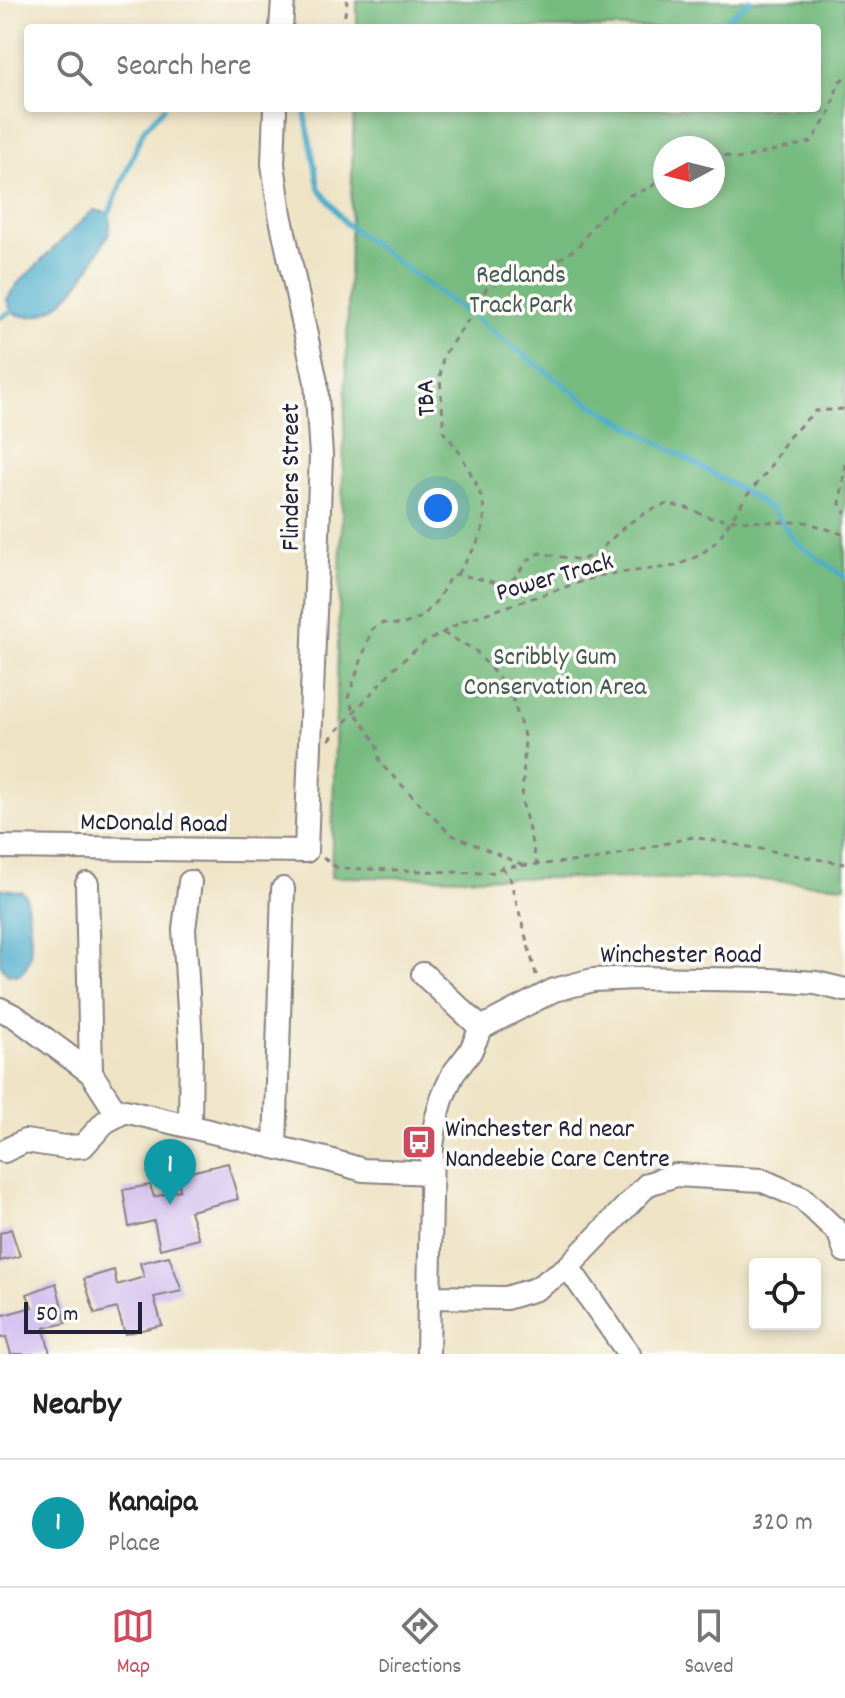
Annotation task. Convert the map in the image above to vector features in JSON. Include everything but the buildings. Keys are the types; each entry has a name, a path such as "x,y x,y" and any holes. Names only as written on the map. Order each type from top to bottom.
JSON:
{"street":[{"path":"281,24 283,0"},
{"name":"Flinders Street","path":"275,112 273,164 280,214 316,382 321,455 306,851"},
{"name":"McDonald Road","path":"0,847 306,851"},
{"path":"190,882 184,929 191,1043 190,1126"},
{"path":"87,884 91,1073"},
{"path":"275,1147 283,889"},
{"path":"423,974 481,1028 470,1052 453,1074 436,1120 431,1173 428,1354"},
{"name":"Winchester Road","path":"481,1028 541,995 579,983 615,978 770,980 816,983 845,990"},
{"path":"0,1009 16,1017 91,1073 118,1115"},
{"path":"4,1151 25,1141 65,1147 83,1146 105,1122 125,1111 363,1170 431,1173"},
{"path":"429,1297 506,1298 536,1289 568,1267 648,1184 676,1175 761,1180 802,1198 839,1233 845,1251"},
{"path":"568,1267 629,1354"}],"path":[{"path":"344,24 347,0"},
{"path":"725,155 738,159 811,142 829,114 839,82 845,77"},
{"name":"TBA","path":"354,711 348,698 372,629 381,623 402,625 422,617 476,548 482,532 485,506 481,490 455,444 444,433 440,377 443,356 480,303 486,289 513,275 534,273 550,265 578,247 599,218 630,195 653,185"},
{"name":"Power Track","path":"327,742 395,667 424,643 463,621 602,575 676,566 700,555 717,541 788,438 815,411 845,409"},
{"path":"845,464 840,504 845,513"},
{"path":"457,574 498,583 512,581 527,561 539,553 581,560 596,554 626,525 648,511 667,504 711,518 806,522 845,535"},
{"path":"442,633 475,650 511,693 525,739 522,801 537,865"},
{"path":"354,711 376,742 380,763 450,834 523,865"},
{"path":"306,851 338,868 481,873 496,872 502,867 594,860 693,837 845,864"},
{"path":"502,867 510,879 541,995"}],"green space":[{"path":"357,0 845,0 845,886 747,879 331,877 354,112 821,112 821,24 357,24"}],"water":[{"path":"94,210 109,213 110,230 76,287 53,309 40,315 26,316 12,312 7,300 15,287"},
{"path":"0,888 22,892 26,896 31,949 29,960 19,975 8,974 0,964"}],"waterway":[{"path":"721,24 750,0"},
{"path":"104,218 109,213 144,129 160,112"},
{"path":"305,112 319,188 346,224 469,315"},
{"path":"0,318 16,308"},
{"path":"476,319 586,401 771,509 797,543 845,577"}],"place":[{"name":"Winchester Rd near Nandeebie Care Centre","path":"419,1142"},
{"name":"Kanaipa","path":"170,1205"}],"park label":[{"name":"Redlands Track Park","path":"521,288"},
{"name":"Scribbly Gum Conservation Area","path":"555,670"}]}
